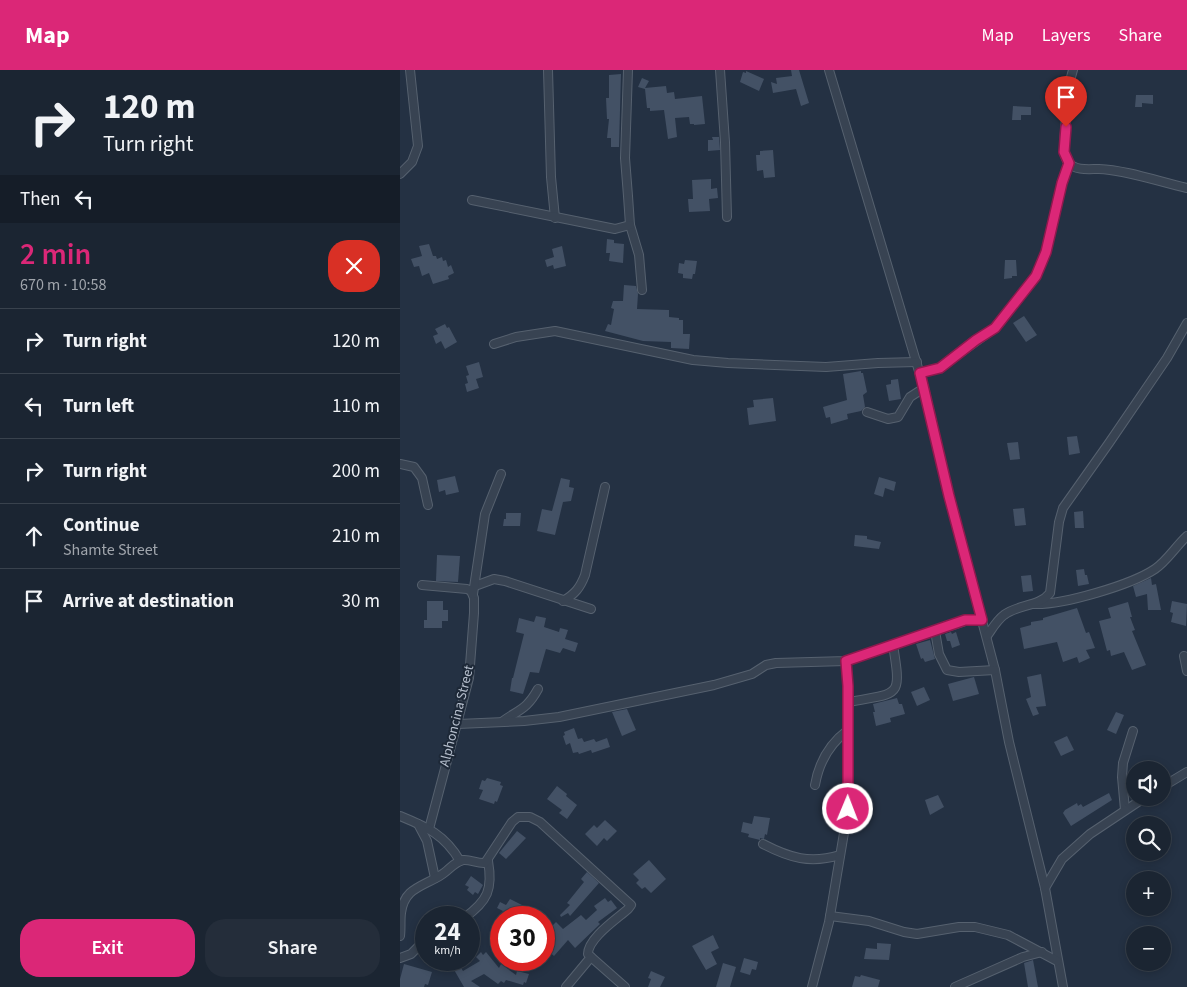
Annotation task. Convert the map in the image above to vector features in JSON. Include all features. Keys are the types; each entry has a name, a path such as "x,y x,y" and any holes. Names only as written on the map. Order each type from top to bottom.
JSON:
{"street":[{"path":"400,174 412,162 418,146 410,70"},
{"path":"548,70 551,177 555,218"},
{"path":"628,70 625,158 630,225 639,255 642,290"},
{"path":"720,70 725,142 727,217"},
{"path":"829,70 924,388 949,496 995,670 1009,742 1045,888 1063,987"},
{"path":"1072,70 1068,88 1064,144 1064,152 1069,163 1083,169 1114,171 1187,188"},
{"path":"920,373 940,368 995,328 1036,276 1046,252 1062,183 1069,163"},
{"path":"472,200 614,229 630,225"},
{"path":"987,636 1004,615 1046,598 1051,591 1053,563 1063,508 1167,358 1187,323"},
{"path":"494,344 516,337 555,331 693,360 826,367 917,362"},
{"path":"867,412 888,419 898,417 910,397 924,388"},
{"path":"400,464 414,467 419,474 428,505"},
{"name":"Alphoncina Street","path":"429,829 458,724 470,670 473,643 474,590 485,514 501,474"},
{"path":"564,601 581,586 585,576 604,486"},
{"path":"1032,604 1047,604 1069,600 1119,585 1143,575 1156,568 1187,536"},
{"path":"422,584 474,590 494,579 590,609"},
{"path":"458,724 559,717 714,685 752,674 766,665 776,663 846,661 965,620 982,620"},
{"path":"935,631 939,654 947,670 951,672 995,670"},
{"path":"849,702 888,695 894,691 898,680 893,645"},
{"path":"1184,656 1187,671"},
{"path":"812,987 830,916 848,809 849,702 846,661"},
{"path":"501,722 525,708 532,701 538,689"},
{"path":"815,785 822,761 836,741 848,730"},
{"path":"1125,810 1122,777 1123,763 1133,731"},
{"path":"1171,782 1187,772"},
{"path":"1045,888 1062,859 1090,834 1131,806"},
{"path":"400,816 429,829 445,840 460,861"},
{"path":"400,936 401,913 406,896 411,891 460,861 465,860 482,864 488,860 512,822 518,817 530,816 540,822 629,902 630,907 591,944 588,954 626,987"},
{"path":"417,823 426,841 435,878"},
{"path":"762,844 801,859 824,860 840,856"},
{"path":"478,906 484,901 490,879 488,860"},
{"path":"830,916 869,921 917,934 959,927 975,927 1008,935 1057,961"},
{"path":"400,958 411,954 415,950"},
{"path":"955,987 1023,957 1042,952"},
{"path":"566,987 591,957"}],"building":[{"path":"791,70 799,70 809,103 801,106 796,89 773,93 771,82 777,84 776,78 792,76"},
{"path":"746,71 764,79 759,91 740,82 743,72 746,73"},
{"path":"621,74 619,147 611,147 611,138 607,138 609,119 607,119 606,98 609,98 609,75"},
{"path":"642,78 649,81 645,88 666,86 667,93 674,92 675,99 702,96 705,124 690,124 689,117 675,118 677,137 668,139 664,110 650,111 650,108 647,108 645,89 638,87"},
{"path":"1136,95 1153,95 1153,104 1142,103 1142,107 1135,107"},
{"path":"1013,106 1031,107 1031,115 1021,115 1021,120 1012,120"},
{"path":"712,137 719,137 720,150 708,151 708,140 713,140"},
{"path":"773,150 775,177 764,178 763,170 757,171 756,155 760,155 760,151"},
{"path":"711,179 711,189 717,188 718,198 709,199 710,211 689,212 688,199 693,199 692,180"},
{"path":"607,239 614,240 614,243 624,244 623,263 609,261 610,253 606,253"},
{"path":"429,244 433,256 436,256 437,259 442,257 443,261 446,260 448,267 451,265 454,273 448,276 449,279 433,284 429,273 422,276 419,266 414,267 411,259 422,256 419,246"},
{"path":"562,246 566,266 554,269 553,265 547,267 545,260 554,257 552,249"},
{"path":"685,260 697,261 695,274 693,274 692,279 683,278 683,274 678,273 679,263 684,264"},
{"path":"1005,260 1016,260 1017,276 1004,279"},
{"path":"624,285 636,286 638,294 637,309 669,310 669,317 683,320 683,334 690,334 689,349 671,348 671,342 643,341 605,331 608,324 611,325 614,309 611,308 613,301 623,301"},
{"path":"1024,316 1037,335 1026,342 1013,323"},
{"path":"445,324 447,328 449,327 457,342 445,349 441,341 436,344 433,336 438,334 435,329"},
{"path":"479,362 483,377 476,379 479,388 467,392 465,384 468,383 466,376 469,375 466,366"},
{"path":"861,371 867,392 863,395 865,407 861,411 847,414 848,419 831,424 830,417 826,418 823,407 847,400 843,374"},
{"path":"898,379 901,399 889,401 886,385 891,384 891,380"},
{"path":"773,398 776,421 749,425 747,408 754,407 753,400"},
{"path":"1077,436 1080,453 1069,455 1067,437"},
{"path":"1018,442 1020,459 1010,460 1007,443"},
{"path":"455,476 459,492 446,495 445,490 439,492 437,480"},
{"path":"879,477 896,482 894,491 885,488 883,497 874,494"},
{"path":"561,478 570,480 569,487 574,488 571,501 563,502 555,535 537,531 542,509 552,511"},
{"path":"1024,508 1026,525 1015,526 1013,509"},
{"path":"1083,511 1084,528 1075,528 1074,512"},
{"path":"506,513 521,513 520,526 503,526"},
{"path":"855,535 867,536 867,539 881,542 879,549 854,546"},
{"path":"437,555 460,556 458,582 436,581"},
{"path":"1084,569 1089,584 1078,586 1076,570"},
{"path":"1031,575 1033,591 1023,592 1021,576"},
{"path":"1151,578 1152,585 1156,584 1161,610 1148,610 1147,594 1136,597 1133,586"},
{"path":"427,601 443,601 443,610 448,610 448,621 442,621 442,628 424,628 424,620 427,620"},
{"path":"1172,601 1187,604 1186,626 1171,622 1173,613 1170,612"},
{"path":"1128,602 1132,617 1130,617 1135,630 1132,631 1146,665 1132,670 1124,652 1111,656 1110,650 1107,651 1099,621 1111,618 1108,608"},
{"path":"1077,608 1086,633 1089,632 1095,648 1086,650 1090,658 1079,663 1077,657 1063,662 1057,642 1024,649 1020,628 1031,625 1031,622 1043,620 1043,618"},
{"path":"536,616 546,618 544,627 559,632 560,628 568,630 565,639 578,643 575,652 563,648 560,653 546,649 539,673 530,672 523,694 510,691 524,634 516,632 519,618 534,622"},
{"path":"951,632 952,634 956,632 960,645 952,648 945,634"},
{"path":"930,640 935,659 925,662 923,658 921,659 916,644"},
{"path":"1041,674 1046,706 1036,707 1039,714 1033,716 1026,699 1031,697 1027,677"},
{"path":"974,677 979,694 953,701 948,684"},
{"path":"924,687 930,700 917,706 911,692"},
{"path":"897,698 899,704 902,704 905,714 890,718 891,722 876,726 873,704"},
{"path":"627,709 636,730 622,736 612,712"},
{"path":"1116,712 1124,715 1116,734 1107,730"},
{"path":"574,728 578,739 582,738 584,742 594,739 596,742 607,738 610,747 592,753 591,750 579,754 578,752 573,753 570,743 566,745 563,736 565,735 564,732"},
{"path":"1067,736 1074,750 1061,756 1054,742"},
{"path":"487,778 501,782 500,785 503,786 497,802 495,801 494,804 479,799 483,790 479,789 482,780 485,781"},
{"path":"557,786 577,805 567,819 559,813 562,810 547,799"},
{"path":"1109,793 1112,800 1071,826 1063,813 1065,810 1077,803 1078,806 1081,804 1083,807"},
{"path":"938,795 944,807 930,815 925,800"},
{"path":"754,816 770,818 767,835 765,834 764,839 748,837 749,834 741,832 743,822 752,824"},
{"path":"605,820 617,831 607,841 604,838 597,846 585,834 594,825 597,828"},
{"path":"517,831 526,838 506,859 499,853"},
{"path":"649,860 666,879 651,893 645,887 642,889 636,883 639,880 633,874"},
{"path":"587,872 599,883 570,916 568,913 561,917 560,915 570,905 567,903 584,882 581,879"},
{"path":"471,876 483,885 478,894 475,892 473,895 467,890 469,887 465,885"},
{"path":"605,898 608,902 611,900 617,908 598,922 600,924 575,948 568,940 555,955 555,923 563,929 581,915 586,920 597,910 594,906"},
{"path":"510,899 524,906 498,906 500,902 506,905"},
{"path":"713,935 719,948 711,952 717,964 706,970 692,946"},
{"path":"877,943 891,944 889,960 864,959 866,948 877,949"},
{"path":"486,952 490,957 490,971 511,971 516,975 517,971 529,974 526,983 524,982 523,985 506,980 504,983 501,981 498,984 484,974 471,981 480,987 464,987 455,971 480,971 480,953 483,955"},
{"path":"744,958 758,962 756,970 752,969 750,975 740,972"},
{"path":"1033,960 1038,987 1028,987 1024,963"},
{"path":"723,963 736,967 730,987 716,987"},
{"path":"404,964 415,967 415,971 432,972 428,985 425,984 424,987 400,987"},
{"path":"651,971 665,977 660,987 648,987 651,979 648,978"},
{"path":"861,975 880,980 878,987 852,987 855,976 860,977"}],"route":[{"path":"848,809 849,708 846,661 965,620 982,620 949,496 920,373 940,368 995,328 1036,276 1046,252 1062,183 1069,163 1064,152 1066,127"}]}
